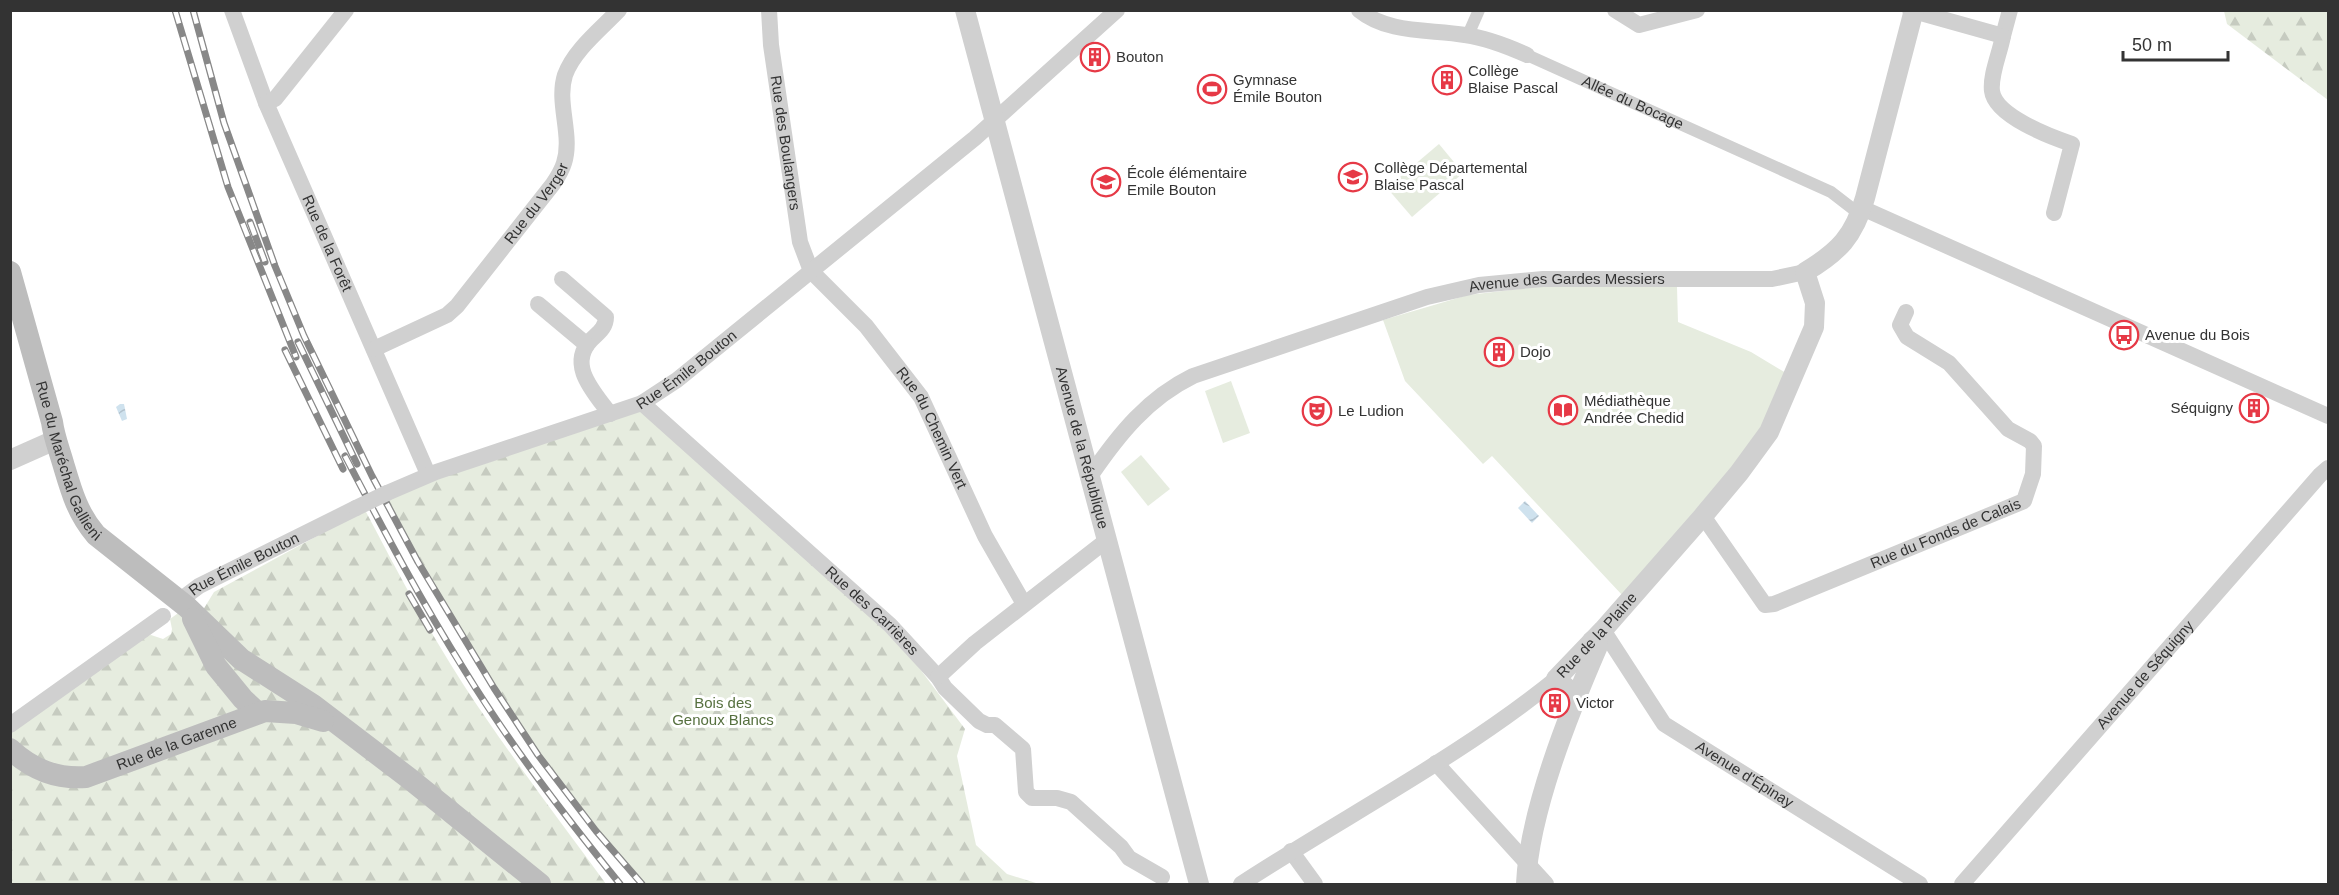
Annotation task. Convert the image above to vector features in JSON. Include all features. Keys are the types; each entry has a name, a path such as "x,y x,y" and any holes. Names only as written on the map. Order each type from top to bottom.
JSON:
{"main road":[{"name":"Rue du Maréchal Gallieni","path":"10,272 52,422 54,440 75,503 84,522 176,608 241,660 313,705 346,731"},
{"name":"Rue du Maréchal Gallieni","path":"176,608 216,666 243,699 262,712"},
{"path":"262,712 270,679"},
{"name":"Rue de la Garenne","path":"10,749 31,766 71,778 86,777 262,712 281,711 311,716 346,731"},
{"path":"346,731 540,885"}],"street":[{"name":"Rue de la Forêt","path":"232,10 266,103 428,474"},
{"path":"266,103 275,99 346,10"},
{"name":"Rue du Verger","path":"374,349 447,315 457,306 554,184 564,164 567,144 562,90 565,74 576,56 619,10"},
{"name":"Rue des Boulangers","path":"769,10 771,45 800,242 812,271"},
{"name":"Avenue de la République","path":"966,10 1199,885"},
{"name":"Rue Émile Bouton","path":"176,608 199,586 428,474 642,403 677,380 994,121 1117,10"},
{"name":"Allée du Bocage","path":"1359,10 1371,19 1390,25 1468,35 1506,46 1831,192 1861,213"},
{"path":"1468,35 1479,10"},
{"path":"1615,10 1639,25 1697,10"},
{"path":"2010,10 1993,84 1994,96 2001,107 2033,128 2072,144 2054,213"},
{"path":"1912,11 2004,36"},
{"name":"Avenue des Gardes Messiers","path":"1091,475 1135,418 1153,400 1172,386 1193,376 1427,297 1505,281 1772,279 1805,272 1839,249 1852,233 1861,213 1912,11"},
{"path":"1861,213 2328,416"},
{"name":"Rue du Chemin Vert","path":"812,271 866,326 921,397 985,536 1024,604"},
{"name":"Rue de la Plaine","path":"1240,885 1291,851 1436,763 1527,702 1556,679 1598,636 1703,516 1769,432 1814,327 1816,314 1814,294 1805,272"},
{"path":"562,279 606,317 606,325 587,345 580,363 582,372 610,414"},
{"path":"538,304 587,345"},
{"name":"Rue du Fonds de Calais","path":"1703,516 1765,605 1774,604 2024,501 2033,474 2034,446 2030,441 2008,429 1949,363 1907,336 1900,326 1906,312"},
{"name":"Rue des Carrières","path":"642,403 881,617 938,676 945,688 979,721 987,725 995,725 1023,749 1026,792 1032,798 1057,798 1071,802 1121,847 1129,858 1162,877"},
{"path":"10,460 54,440"},
{"name":"Avenue de Séquigny","path":"1962,885 2328,468"},
{"path":"938,676 1024,604 1107,540"},
{"path":"10,725 176,608"},
{"path":"1526,885 1527,863 1551,768 1598,646 1598,636"},
{"name":"Avenue d'Épinay","path":"1598,636 1664,724 1920,885"},
{"path":"1556,679 1568,688 1576,701"},
{"path":"1436,763 1546,885"},
{"path":"1291,851 1315,885"}],"green space":[{"path":"2224,11 2328,11 2328,100 2227,24"},
{"path":"1439,144 1463,173 1412,217 1387,188"},
{"path":"1545,286 1677,287 1678,322 1751,352 1786,373 1767,416 1750,446 1623,596 1492,456 1483,464 1405,381 1383,320 1468,295"},
{"path":"1231,381 1250,433 1223,443 1205,391"},
{"name":"Bois des Genoux Blancs","path":"642,403 843,587 917,665 965,729 957,756 976,845 1007,874 1039,884 642,884 596,831 538,755 494,688 418,562 385,497"},
{"path":"1141,455 1170,489 1148,506 1121,472"},
{"path":"365,510 424,620 463,684 515,760 606,884 11,884 10,744 13,742 11,735 13,730 145,636 151,635 163,639 171,634 170,619 181,611 203,610 214,592"}],"water":[{"path":"124,404 127,419 122,421 116,407"},
{"path":"1525,501 1539,516 1532,523 1518,508"}],"railway":[{"path":"175,10 228,187 296,357"},
{"path":"193,10 224,123 275,266 304,336 372,476 418,562 494,688 538,755 596,831 642,884"},
{"path":"250,222 265,262"},
{"path":"298,342 357,464"},
{"path":"285,350 343,469"},
{"path":"345,456 418,591 483,699 539,780 620,884"},
{"path":"409,594 430,630"}],"place":[{"name":"Bouton","path":"1095,57"},
{"name":"Collège Blaise Pascal","path":"1447,80"},
{"name":"Gymnase Émile Bouton","path":"1212,89"},
{"name":"Collège Départemental Blaise Pascal","path":"1353,177"},
{"name":"École élémentaire Emile Bouton","path":"1106,182"},
{"name":"Avenue du Bois","path":"2124,335"},
{"name":"Dojo","path":"1499,352"},
{"name":"Séquigny","path":"2254,408"},
{"name":"Médiathèque Andrée Chedid","path":"1563,410"},
{"name":"Le Ludion","path":"1317,411"},
{"name":"Victor","path":"1555,703"}]}
